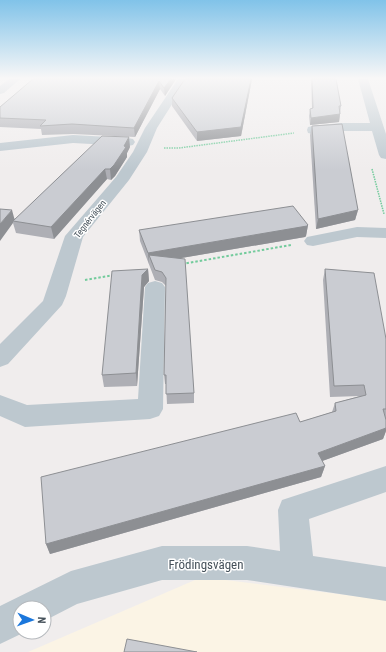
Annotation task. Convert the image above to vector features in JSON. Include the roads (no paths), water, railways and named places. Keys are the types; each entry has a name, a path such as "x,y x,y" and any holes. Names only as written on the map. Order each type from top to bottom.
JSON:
{"street":[{"name":"Tegnérvägen","path":"0,358 51,305 59,285 74,236 121,180 145,143 151,128 163,109"},
{"path":"372,109 377,127 384,141 386,155"},
{"path":"313,130 341,127 377,127"},
{"path":"0,147 30,145 73,139 145,143"},
{"path":"313,241 357,232 386,233"},
{"path":"0,405 25,416 150,409 155,287"},
{"path":"298,571 293,510 386,479"},
{"name":"Frödingsvägen","path":"48,600 71,588 162,563 247,564 386,584"},
{"path":"0,626 12,619"}]}
